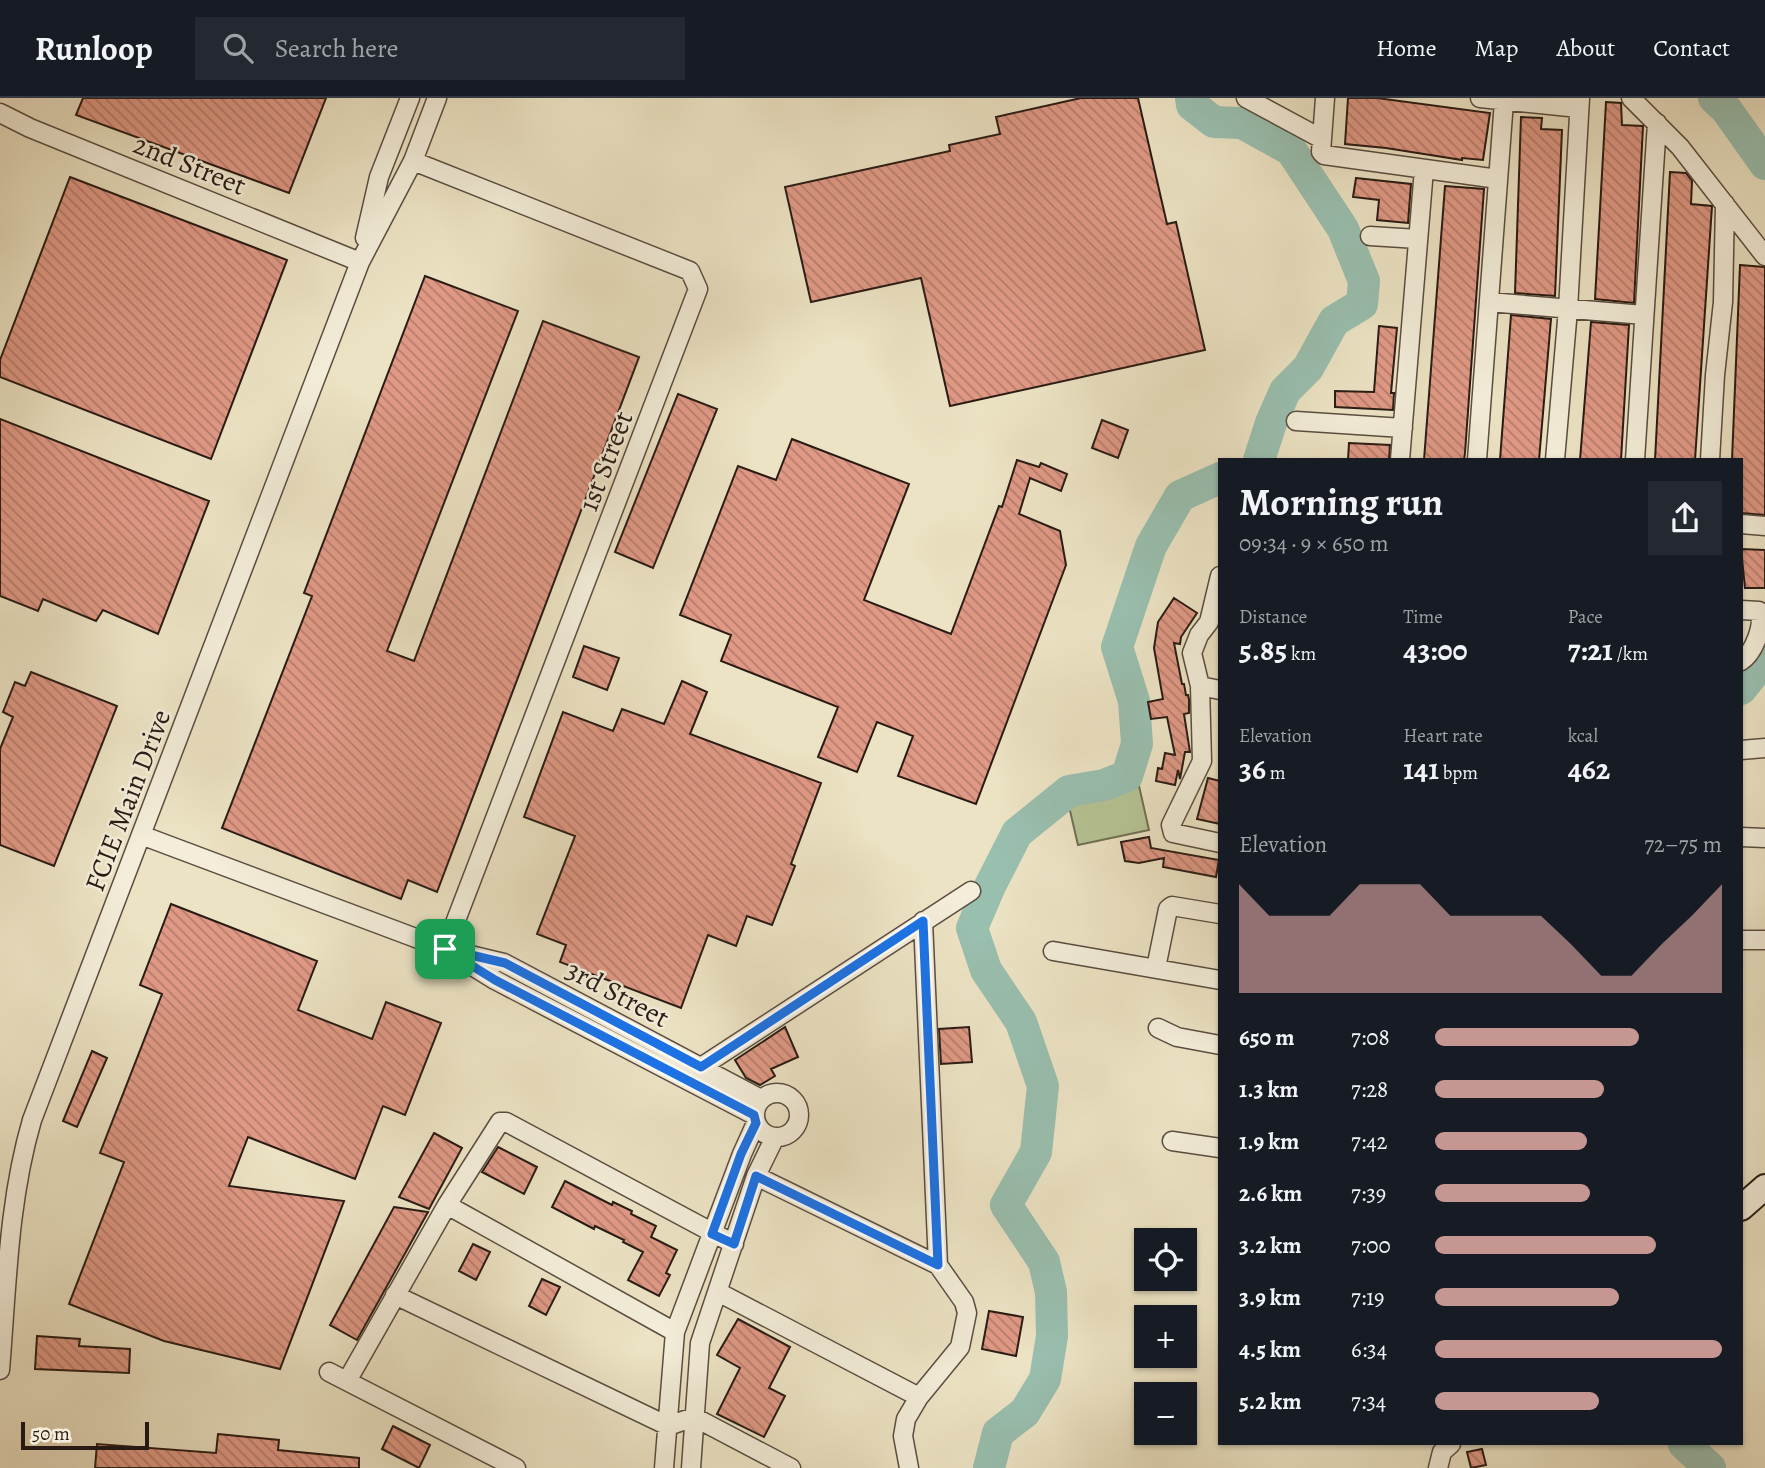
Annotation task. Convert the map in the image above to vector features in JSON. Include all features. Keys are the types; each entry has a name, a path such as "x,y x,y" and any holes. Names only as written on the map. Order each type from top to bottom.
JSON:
{"street":[{"name":"FCIE Main Drive","path":"360,262 379,177 410,98"},
{"name":"FCIE Main Drive","path":"0,1370 11,1217 32,1120 360,262 413,160 437,98"},
{"path":"1246,98 1321,145 1328,156 1498,179"},
{"path":"1321,145 1325,98"},
{"path":"1480,98 1504,102 1579,103 1568,309 1556,458"},
{"path":"1631,98 1681,147 1765,256"},
{"path":"1477,458 1504,102"},
{"name":"2nd Street","path":"0,113 50,136 360,262"},
{"path":"1635,458 1657,123"},
{"name":"1st Street","path":"413,160 690,271 698,289 445,949"},
{"path":"1401,458 1424,169"},
{"path":"1710,458 1723,302 1725,204"},
{"path":"1370,236 1418,239"},
{"path":"1489,302 1644,314"},
{"path":"1296,422 1403,428"},
{"path":"1743,524 1765,526"},
{"path":"1218,584 1209,622 1199,635 1192,653 1200,686 1211,762 1171,825 1173,833 1218,843"},
{"path":"1743,660 1755,644 1764,623 1763,616 1750,611"},
{"path":"1200,686 1218,690"},
{"path":"1743,750 1765,748"},
{"name":"3rd Street","path":"141,835 445,949 495,980 697,1075 757,1112"},
{"path":"1743,838 1765,838"},
{"path":"697,1075 971,891"},
{"path":"1156,968 1168,909 1172,906 1218,914"},
{"path":"923,921 938,1265"},
{"path":"1743,940 1765,940"},
{"path":"1053,951 1218,980"},
{"path":"1158,1028 1177,1037 1218,1045"},
{"path":"664,1468 676,1332 757,1112 776,1093 785,1094 796,1103 799,1117 794,1130 782,1137 775,1137 761,1130 757,1112"},
{"path":"347,1381 447,1205 497,1124 506,1122 734,1244"},
{"path":"691,1468 700,1343 756,1176 775,1137"},
{"path":"1172,1141 1218,1148"},
{"path":"756,1176 938,1265 964,1302 967,1313 960,1347 919,1397 906,1419 903,1436 909,1468"},
{"path":"1743,1207 1765,1187"},
{"path":"447,1205 676,1332"},
{"path":"718,1292 919,1397"},
{"path":"395,1295 668,1426 694,1417 791,1468"},
{"path":"328,1372 516,1468"},
{"path":"1438,1468 1442,1452 1450,1445"}],"green space":[{"path":"1139,786 1149,830 1078,845 1068,802"}],"building":[{"path":"83,98 326,98 289,193 76,115"},
{"path":"1081,98 1138,98 1167,224 1176,222 1205,350 950,406 921,278 811,302 785,187 950,151 949,145 1000,134 996,117"},
{"path":"1348,98 1377,98 1490,113 1483,160 1462,160 1345,144"},
{"path":"1606,102 1621,103 1622,125 1643,126 1634,303 1595,299"},
{"path":"1521,117 1542,118 1541,129 1562,130 1555,296 1515,293"},
{"path":"1670,172 1686,173 1692,181 1691,204 1712,206 1695,458 1655,458"},
{"path":"70,177 287,260 211,459 0,377 0,360"},
{"path":"1356,178 1411,184 1408,223 1377,220 1379,200 1353,197"},
{"path":"1445,186 1484,189 1464,458 1424,458"},
{"path":"1740,265 1765,267 1765,515 1743,513 1743,458 1732,458"},
{"path":"425,276 518,311 387,651 414,661 543,321 639,357 437,892 408,880 401,899 222,828 312,596 304,593"},
{"path":"1511,315 1551,319 1539,458 1500,458"},
{"path":"1591,322 1629,325 1621,458 1580,458"},
{"path":"1379,326 1397,328 1391,393 1394,393 1393,410 1335,407 1335,391 1374,392"},
{"path":"678,394 717,409 653,568 615,552"},
{"path":"0,419 209,501 158,634 103,610 96,621 43,599 38,611 0,596"},
{"path":"1102,420 1128,430 1118,458 1092,448"},
{"path":"792,439 909,484 864,600 951,634 999,506 1002,507 1017,460 1039,467 1041,463 1067,474 1061,491 1030,478 1019,514 1060,531 1066,565 976,804 898,776 913,736 877,722 857,772 818,757 838,707 721,661 731,635 680,615 738,466 776,480"},
{"path":"1349,443 1390,445 1389,458 1348,458"},
{"path":"1743,549 1765,550 1765,588 1745,588"},
{"path":"1174,598 1197,613 1181,637 1180,644 1174,643 1182,684 1189,699 1189,713 1184,714 1190,752 1185,752 1180,779 1178,770 1175,785 1156,781 1165,753 1175,755 1167,717 1151,719 1148,702 1163,699 1154,648 1158,622"},
{"path":"584,646 619,658 607,690 573,677"},
{"path":"31,672 117,706 54,866 0,845 0,749 13,717 3,712 15,682 25,686"},
{"path":"682,681 707,692 690,734 821,783 791,864 795,866 772,925 747,916 736,946 708,935 681,1008 560,962 566,945 537,934 575,836 524,817 563,712 613,731 622,709 664,724"},
{"path":"1208,778 1218,780 1218,824 1197,819"},
{"path":"1149,837 1151,848 1218,860 1216,877 1163,867 1164,858 1139,863 1125,861 1121,842"},
{"path":"171,904 317,961 298,1010 372,1039 386,1002 441,1023 405,1115 383,1106 355,1179 248,1137 229,1186 344,1201 280,1369 164,1341 69,1304 124,1162 100,1153 162,994 140,985"},
{"path":"785,1027 798,1057 771,1069 775,1076 760,1085 746,1078 735,1060"},
{"path":"969,1027 972,1062 941,1064 939,1029"},
{"path":"92,1051 107,1058 77,1127 63,1121"},
{"path":"434,1133 462,1148 429,1209 399,1197"},
{"path":"498,1147 537,1167 524,1194 482,1172"},
{"path":"565,1181 612,1205 613,1202 632,1211 631,1214 656,1226 651,1237 677,1250 666,1273 670,1275 659,1296 628,1280 643,1252 623,1242 624,1240 595,1226 594,1229 552,1207"},
{"path":"394,1207 428,1212 357,1340 330,1325"},
{"path":"473,1244 490,1252 476,1280 459,1271"},
{"path":"542,1279 560,1287 546,1315 529,1306"},
{"path":"989,1311 1023,1317 1016,1356 982,1349"},
{"path":"738,1319 790,1347 769,1388 785,1396 764,1437 717,1414 740,1368 717,1355"},
{"path":"37,1336 80,1339 79,1346 130,1349 129,1373 35,1369"},
{"path":"393,1426 430,1445 419,1468 382,1449"},
{"path":"218,1434 279,1440 278,1450 359,1458 359,1468 95,1468 97,1444 216,1453"},
{"path":"1482,1449 1486,1465 1471,1468 1467,1452"}],"waterway":[{"path":"1191,98 1192,105 1214,122 1242,123 1291,150 1343,229 1364,281 1362,304 1334,321 1308,368 1285,391 1260,458"},
{"path":"1714,98 1726,109 1765,164"},
{"path":"989,1468 998,1433 1025,1412 1045,1379 1052,1336 1051,1292 1044,1262 1006,1205 1036,1152 1043,1086 1021,1022 986,970 972,928 1017,833 1069,791 1104,785 1127,776 1137,744 1134,701 1117,647 1151,546 1180,496 1218,479"},
{"path":"1743,686 1765,659"},
{"path":"1685,1445 1710,1468"}],"route":[{"path":"923,921 938,1265 756,1176 734,1244 712,1234 741,1154 756,1123 754,1115 495,980 445,949 505,963 701,1067 923,921"}]}
